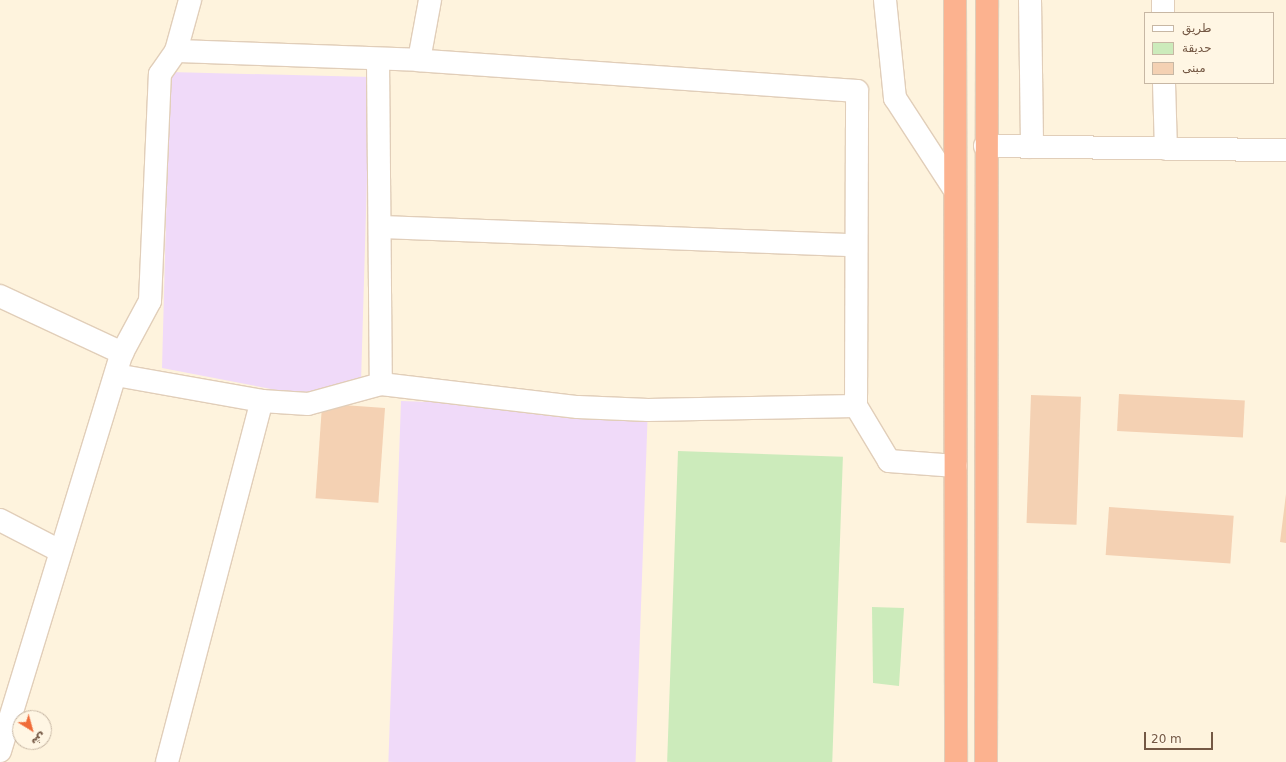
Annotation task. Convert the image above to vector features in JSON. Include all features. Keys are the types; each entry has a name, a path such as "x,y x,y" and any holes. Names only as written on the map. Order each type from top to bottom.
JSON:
{"highway":[{"path":"955,0 954,189 956,762"},
{"path":"986,762 987,0"}],"street":[{"path":"0,751 3,729 122,353 150,301 160,74 176,51 190,0"},
{"path":"419,60 430,0"},
{"path":"886,0 895,98 954,189"},
{"path":"1030,0 1032,147"},
{"path":"1163,0 1163,12"},
{"path":"176,51 419,60 857,91 856,406 889,460 956,466"},
{"path":"378,59 381,384"},
{"path":"1164,84 1166,149"},
{"path":"986,146 1286,150"},
{"path":"380,227 856,245"},
{"path":"0,296 122,353"},
{"path":"116,375 262,401 308,404 381,384 578,407 648,410 856,406"},
{"path":"168,762 262,401"},
{"path":"0,520 60,551"}],"shaded area":[{"path":"170,72 370,77 361,382 308,396 162,368"},
{"path":"401,401 648,410 636,762 388,762"}],"green space":[{"path":"678,451 843,457 832,762 667,762"},
{"path":"872,607 904,608 899,686 873,683"}],"building":[{"path":"1119,394 1245,401 1243,438 1117,431"},
{"path":"1031,395 1081,397 1077,525 1027,523"},
{"path":"322,404 385,408 378,503 316,498"},
{"path":"1286,494 1286,543 1280,542"},
{"path":"1109,507 1234,516 1230,564 1106,555"}]}
